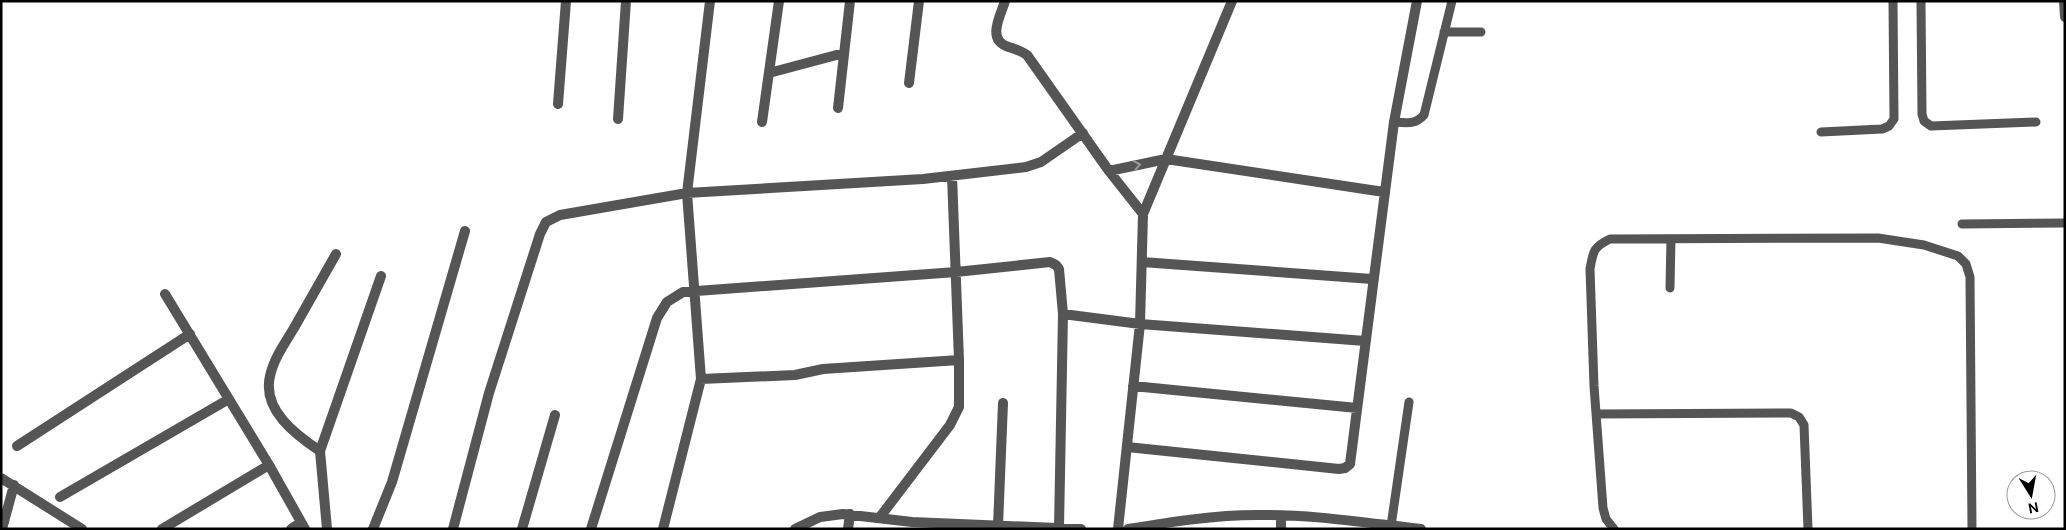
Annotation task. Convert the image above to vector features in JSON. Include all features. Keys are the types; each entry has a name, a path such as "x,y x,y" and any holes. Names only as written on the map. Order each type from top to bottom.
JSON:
{"street":[{"path":"558,104 566,1"},
{"path":"618,119 626,1"},
{"path":"663,529 701,379 687,194 710,1"},
{"path":"762,122 779,1"},
{"path":"838,108 850,1"},
{"path":"909,83 918,1"},
{"path":"1005,1 995,34 996,39 1004,45 1027,55 1108,171 1143,214"},
{"path":"1118,529 1140,324 1143,214 1232,1"},
{"path":"1127,447 1339,469 1345,468 1350,464 1372,279 1394,122 1417,1"},
{"path":"2064,1 2065,17"},
{"path":"769,72 844,54"},
{"path":"453,529 489,393 540,234 546,222 560,216 687,194 952,176 1026,167 1040,162 1083,133"},
{"path":"1108,171 1166,159 1384,192"},
{"path":"880,517 956,416 959,407 952,176"},
{"path":"373,529 392,482 465,231"},
{"path":"320,452 295,435 283,422 270,393 270,378 277,356 336,254"},
{"path":"591,529 657,318 667,302 683,292 956,272 1050,262 1056,265 1059,270 1063,314 1060,528"},
{"path":"1142,262 1372,279"},
{"path":"327,529 320,452 381,276"},
{"path":"165,294 269,465 303,526 291,529"},
{"path":"1063,314 1140,324 1365,340"},
{"path":"17,446 190,334"},
{"path":"701,379 795,375 823,369 959,360"},
{"path":"1133,386 1357,408"},
{"path":"60,497 229,399"},
{"path":"998,526 1003,403"},
{"path":"522,529 554,415"},
{"path":"162,529 269,465"},
{"path":"1,478 82,529"},
{"path":"2,529 14,485"},
{"path":"795,529 820,517 850,514 880,517 911,525 1081,529"},
{"path":"848,529 850,514"},
{"path":"1128,529 1183,525 1258,515 1420,529"},
{"path":"1281,516 1281,529"}],"lane":[{"path":"1394,122 1410,123 1419,121 1424,115 1452,1"},
{"path":"1821,132 1882,129 1889,126 1894,119 1893,1"},
{"path":"1921,1 1922,114 1924,122 1931,126 2036,122"},
{"path":"1444,32 1481,32"},
{"path":"1962,224 2065,223"},
{"path":"1614,529 1606,519 1603,508 1596,414 1590,269 1593,251 1600,244 1610,240 1878,238 1924,245 1958,256 1966,264 1970,277 1972,529"},
{"path":"1670,288 1672,239"},
{"path":"1390,526 1409,402"},
{"path":"1596,414 1791,413 1799,417 1804,425 1808,529"}]}
